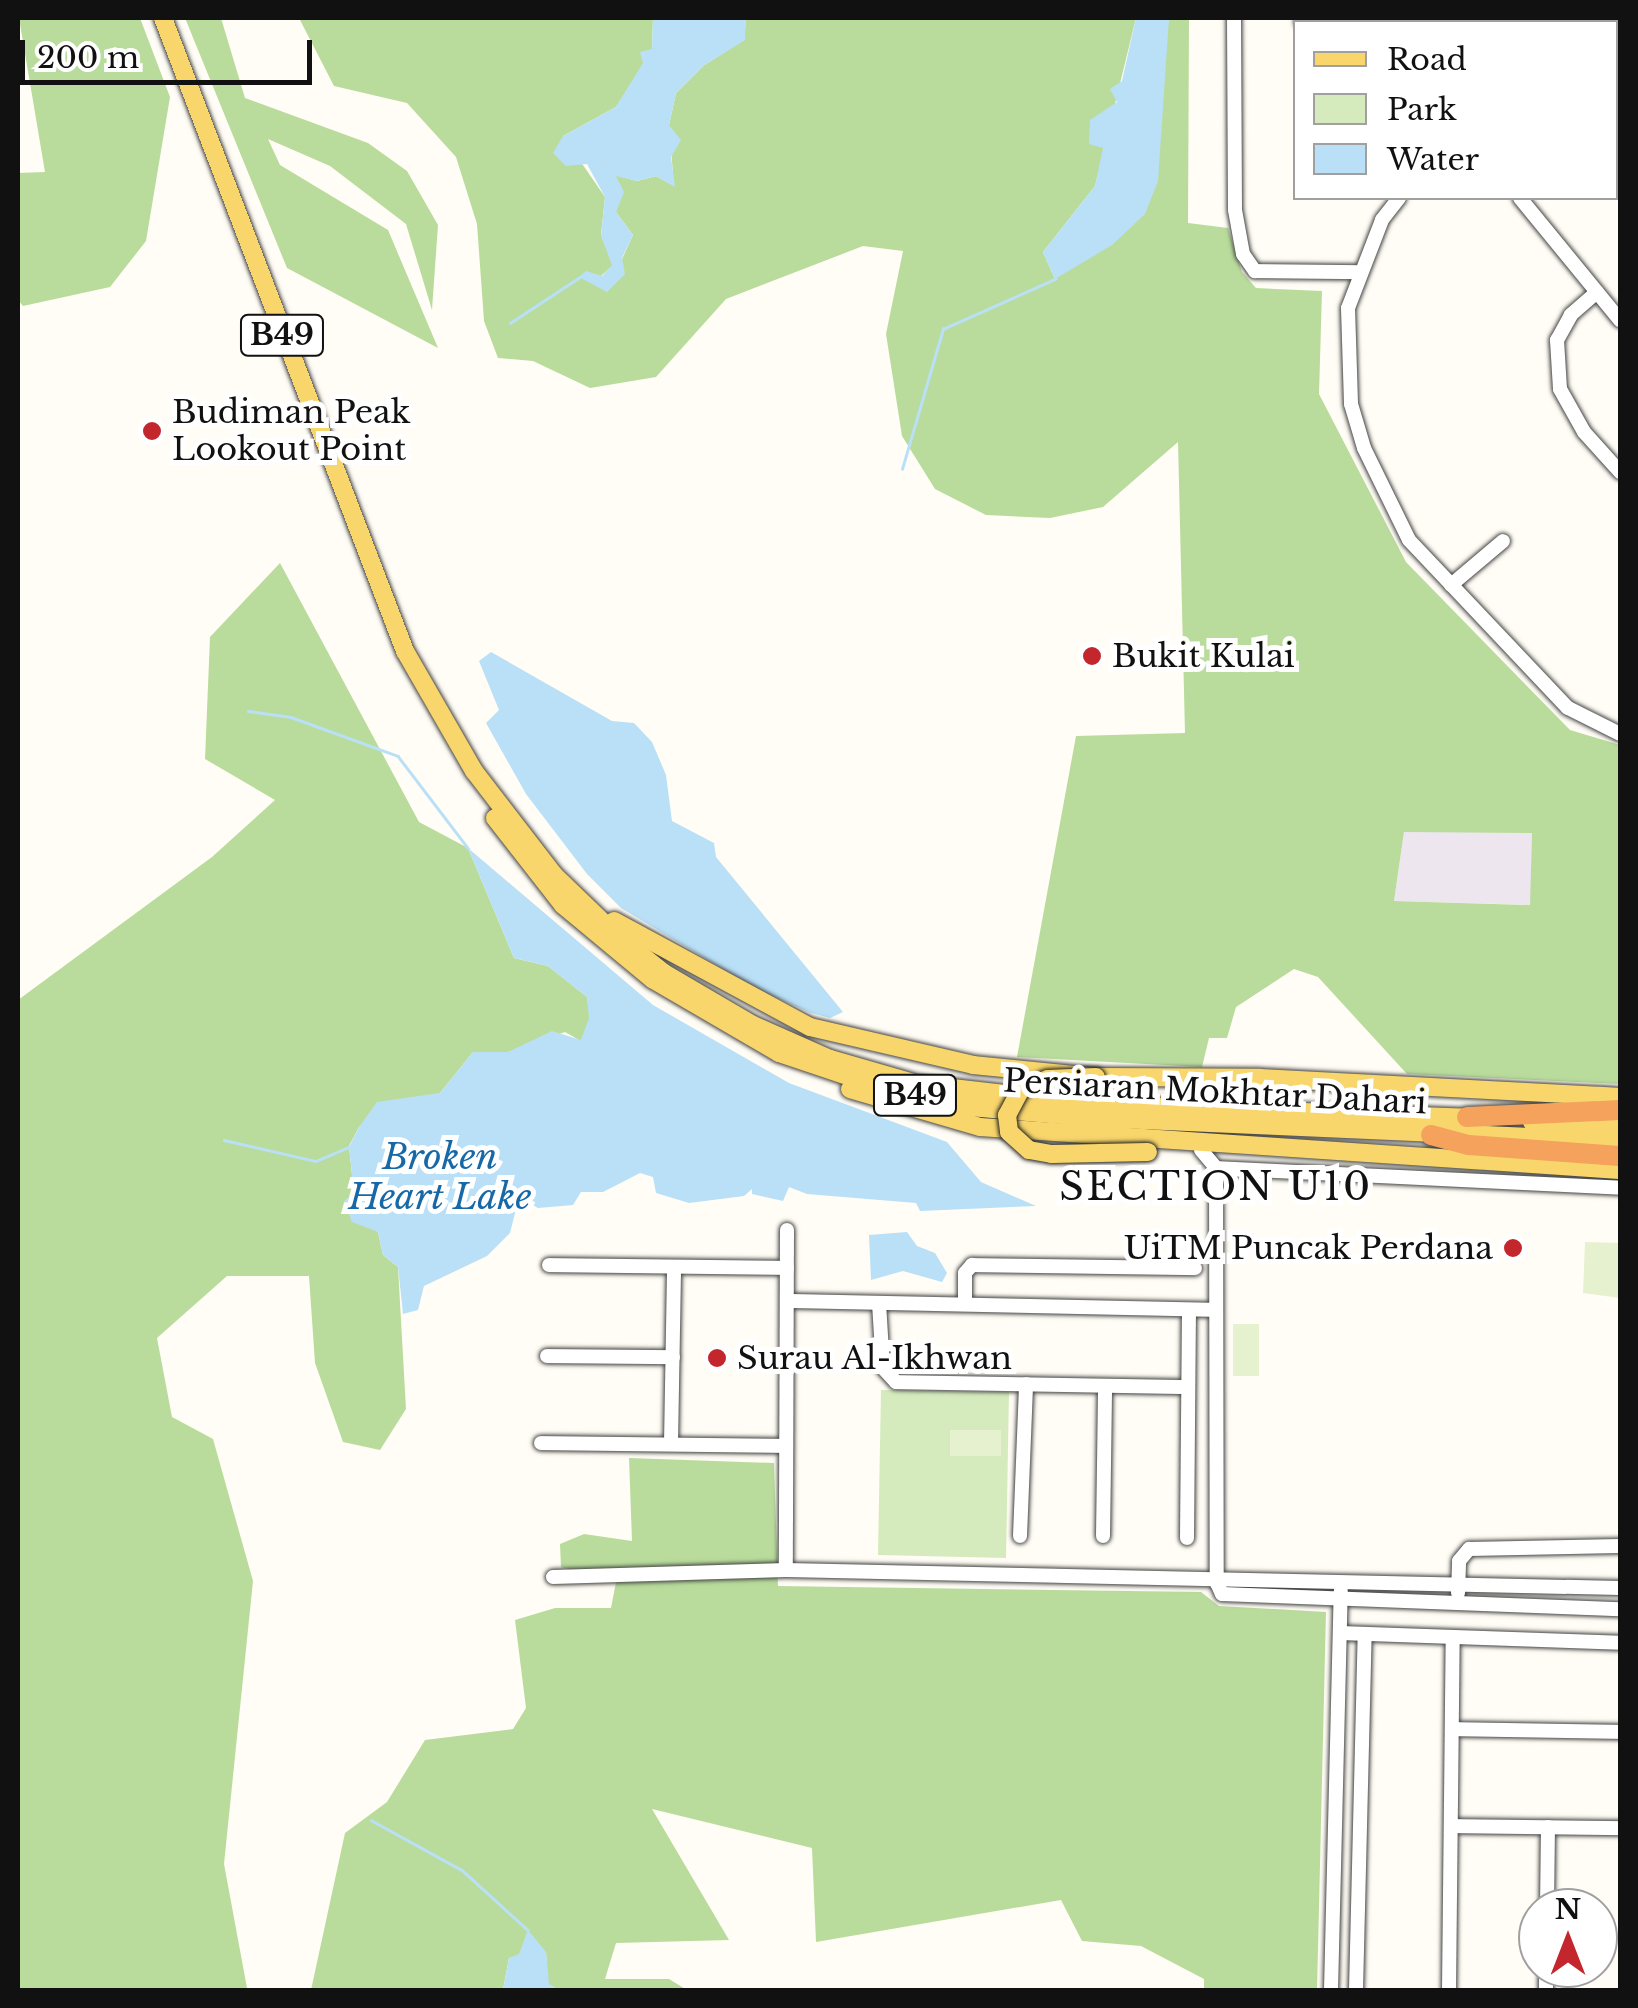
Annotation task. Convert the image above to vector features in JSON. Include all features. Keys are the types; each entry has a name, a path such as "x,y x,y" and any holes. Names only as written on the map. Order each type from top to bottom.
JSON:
{"highway":[{"path":"1467,1117 1620,1110"},
{"path":"1431,1135 1468,1145 1620,1156"}],"main road":[{"name":"Persiaran Mokhtar Dahari","path":"162,18 430,717 527,864 563,904 692,1007 816,1068 970,1107 1431,1135 1620,1142"},
{"name":"Persiaran Mokhtar Dahari","path":"406,651 474,771 576,896 651,964 720,1008 812,1052 917,1084 1102,1106 1620,1125"},
{"path":"576,896 690,966 810,1027 973,1065 1096,1077"},
{"name":"B49","path":"816,1068 874,1098 980,1127 1620,1170"},
{"path":"1296,1149 1052,1154 1030,1150 1009,1132 1007,1115 1021,1089 1048,1079 1096,1077 1260,1078 1620,1096"}],"street":[{"path":"1234,18 1234,210 1242,254 1254,271 1358,272"},
{"path":"1399,200 1358,272 1348,308 1351,404 1364,448 1409,540 1568,708 1620,734"},
{"path":"1528,200 1620,320"},
{"path":"1597,292 1571,315 1557,340 1560,390 1584,432 1620,472"},
{"path":"1452,586 1503,542"},
{"path":"1201,1150 1216,1168 1216,1579 1229,1599 1620,1609"},
{"path":"1216,1168 1620,1188"},
{"path":"786,1570 787,1230"},
{"path":"549,1265 787,1268"},
{"path":"966,1304 965,1273 972,1265 1195,1268"},
{"path":"672,1444 674,1267"},
{"path":"787,1301 1215,1310"},
{"path":"879,1303 883,1368 896,1382 1188,1387"},
{"path":"1187,1538 1189,1310"},
{"path":"547,1356 672,1357"},
{"path":"1020,1536 1026,1384"},
{"path":"1103,1536 1105,1386"},
{"path":"541,1443 786,1446"},
{"path":"1458,1604 1459,1560 1469,1549 1620,1546"},
{"path":"553,1577 786,1570 1620,1588"},
{"path":"1331,1990 1342,1582"},
{"path":"1340,1633 1620,1643"},
{"path":"1356,1990 1365,1634"},
{"path":"1448,1990 1453,1637"},
{"path":"1452,1729 1620,1732"},
{"path":"1451,1826 1620,1828"},
{"path":"1547,1888 1548,1827"}],"shaded area":[{"path":"1404,832 1532,832 1531,905 1394,901"}],"green space":[{"path":"19,18 140,18 170,97 146,241 110,287 23,306 18,300 18,173 45,172"},
{"path":"185,18 221,18 245,98 368,143 407,171 438,225 432,310 406,224 330,166 268,139 280,165 388,230 438,348 287,268"},
{"path":"299,18 653,18 652,50 616,107 563,136 605,197 601,235 613,265 601,276 607,292 633,235 616,212 615,175 637,181 656,176 674,186 669,125 676,93 703,66 744,40 746,18 1136,18 1095,186 1043,252 1055,279 1165,40 1169,18 1189,18 1188,223 1228,228 1242,272 1256,288 1322,291 1319,394 1406,562 1570,730 1620,745 1620,1084 1407,1074 1318,977 1294,969 1236,1007 1227,1038 1209,1038 1202,1067 1017,1057 1076,736 1185,733 1178,442 1103,507 1050,518 986,515 935,489 902,436 886,334 903,251 863,246 726,299 656,377 590,388 533,361 498,358 484,321 477,224 456,157 407,103 334,86","holes":["1404,832 1532,833 1530,905 1394,901"]},
{"path":"280,563 419,822 468,848 514,958 548,966 587,997 590,1018 581,1041 565,1032 508,1052 473,1052 440,1093 359,1127 349,1146 354,1194 345,1201 378,1232 383,1255 398,1267 406,1409 380,1450 343,1442 315,1363 309,1276 227,1276 157,1338 172,1417 213,1439 253,1581 224,1864 247,1988 270,1990 18,1990 18,1000 212,857 275,800 205,759 210,637"},
{"path":"1585,1242 1620,1243 1620,1298 1583,1293"},
{"path":"1233,1324 1259,1324 1259,1376 1233,1376"},
{"path":"881,1390 1009,1392 1006,1558 878,1555"},
{"path":"950,1430 1001,1430 1001,1456 950,1456"},
{"path":"629,1458 774,1463 778,1586 1201,1592 1219,1606 1326,1612 1317,1990 1204,1990 1204,1979 1141,1946 1082,1941 1061,1900 816,1942 812,1848 652,1809 729,1940 616,1943 605,1979 669,1979 687,1990 559,1990 548,1984 546,1952 509,1958 503,1990 311,1990 345,1833 387,1802 425,1740 513,1729 526,1708 515,1620 555,1608 611,1608 616,1582 561,1567 560,1544 584,1534 632,1541"}],"water":[{"path":"653,18 746,18 745,40 703,66 676,93 669,125 681,140 671,157 675,187 656,176 637,181 616,176 624,192 616,212 633,235 622,258 625,274 607,292 579,277 586,271 602,276 612,265 601,236 605,197 587,164 566,166 553,153 563,136 616,107 643,63 640,52 652,49"},
{"path":"1136,18 1169,18 1158,181 1145,214 1112,245 1055,279 1043,252 1095,186 1103,148 1089,144 1090,120 1117,102 1110,89 1122,81"},
{"path":"491,652 612,721 634,723 652,742 666,775 672,821 714,843 716,857 843,1012 830,1018 811,1013 755,988 621,908 587,874 526,794 486,723 499,710 479,661"},
{"name":"Broken Heart Lake","path":"468,848 653,1005 789,1083 947,1142 981,1182 1036,1206 920,1211 916,1203 807,1194 789,1187 783,1201 752,1194 752,1189 744,1196 689,1203 656,1193 653,1177 640,1173 603,1192 581,1192 573,1205 538,1208 519,1197 510,1233 487,1256 424,1286 418,1310 403,1314 398,1267 383,1255 378,1232 352,1222 344,1201 354,1193 349,1147 359,1127 377,1102 440,1093 473,1052 508,1052 552,1031 581,1040 589,1018 587,997 548,966 514,958"},
{"path":"907,1232 917,1246 935,1253 947,1273 942,1282 903,1271 871,1280 869,1235"},
{"path":"528,1930 546,1952 549,1984 559,1990 503,1990 509,1958 519,1954"}],"waterway":[{"path":"510,323 580,277"},
{"path":"902,469 943,329 1055,279"},
{"path":"248,711 291,717 398,756 468,848"},
{"path":"224,1140 316,1161 349,1147"},
{"path":"371,1820 462,1870 528,1930"}],"place":[{"name":"Budiman Peak Lookout Point","path":"152,431"},
{"name":"Bukit Kulai","path":"1092,656"},
{"name":"UiTM Puncak Perdana","path":"1513,1248"},
{"name":"Surau Al-Ikhwan","path":"717,1358"}],"district":[{"name":"SECTION U10","path":"1216,1187"}]}
